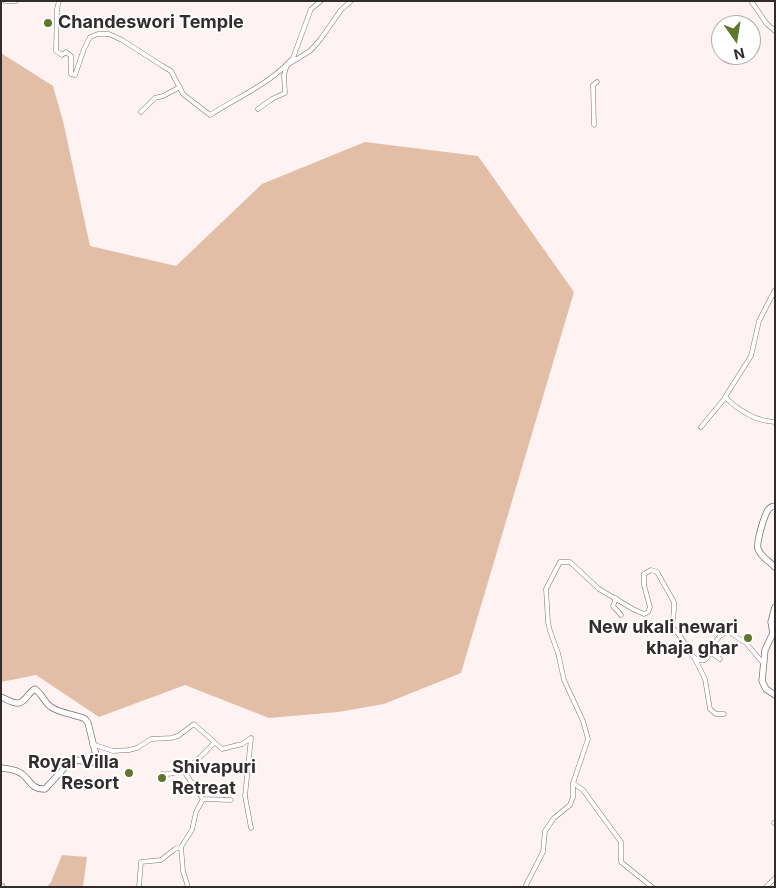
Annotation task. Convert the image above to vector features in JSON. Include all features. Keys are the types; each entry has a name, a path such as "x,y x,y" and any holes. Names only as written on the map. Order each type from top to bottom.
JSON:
{"street":[{"path":"5,1 16,1"},
{"path":"59,1 57,9 56,50 62,55 66,52 71,56 71,74 75,75 90,37 98,34 109,34 122,40 171,72 184,94 210,115 224,105 262,86 293,58 310,9 321,1"},
{"path":"258,109 285,93 284,75 287,64 310,51 341,10 351,1"},
{"path":"751,1 767,24 775,31"},
{"path":"594,125 593,86 597,82"},
{"path":"141,112 155,98 180,87"},
{"path":"701,427 725,398 751,356 759,321 775,290"},
{"path":"725,398 758,419 775,422"},
{"path":"775,506 771,507 767,512 757,545 759,552 775,567"},
{"path":"525,887 543,852 544,831 554,818 570,805 573,797 573,782 588,740 583,721 564,680 558,653 550,631 546,589 560,562 570,562 599,588 633,610 644,614 648,612 650,607 644,585 644,574 651,570 657,572 674,602 672,626 695,659 704,679 710,709 716,714 724,714"},
{"path":"616,598 614,606 621,615"},
{"path":"775,607 772,622 772,644 763,663 763,685 775,695"},
{"path":"695,659 705,660 716,641 722,634 729,632 746,643 763,663"},
{"path":"710,652 720,659"},
{"path":"1,698 18,703 22,702 35,689 40,692 45,702 53,708 85,719 88,723 98,763 76,760 68,764 45,789 38,789 31,785 16,770 1,768"},
{"path":"92,744 113,751 129,750 137,748 152,739 178,736 194,724 222,749 242,744 251,738 245,796 251,828"},
{"path":"162,774 183,770 214,743"},
{"path":"183,770 203,799"},
{"path":"573,782 583,790 621,842 621,862 652,887"},
{"path":"203,799 231,800"},
{"path":"188,887 184,877 181,847 192,830 196,812 203,799"},
{"path":"139,887 141,862 161,860 175,849 181,847"},
{"path":"766,887 775,878"}],"shaded area":[{"path":"1,53 53,86 63,121 90,246 176,266 262,184 365,142 478,156 574,292 461,673 384,704 338,712 269,718 185,685 99,717 36,675 1,682"},
{"path":"62,855 87,857 83,887 47,887"}],"place":[{"name":"Chandeswori Temple","path":"48,23"},
{"name":"New ukali newari khaja ghar","path":"748,638"},
{"name":"Royal Villa Resort","path":"129,773"},
{"name":"Shivapuri Retreat","path":"162,778"}]}
